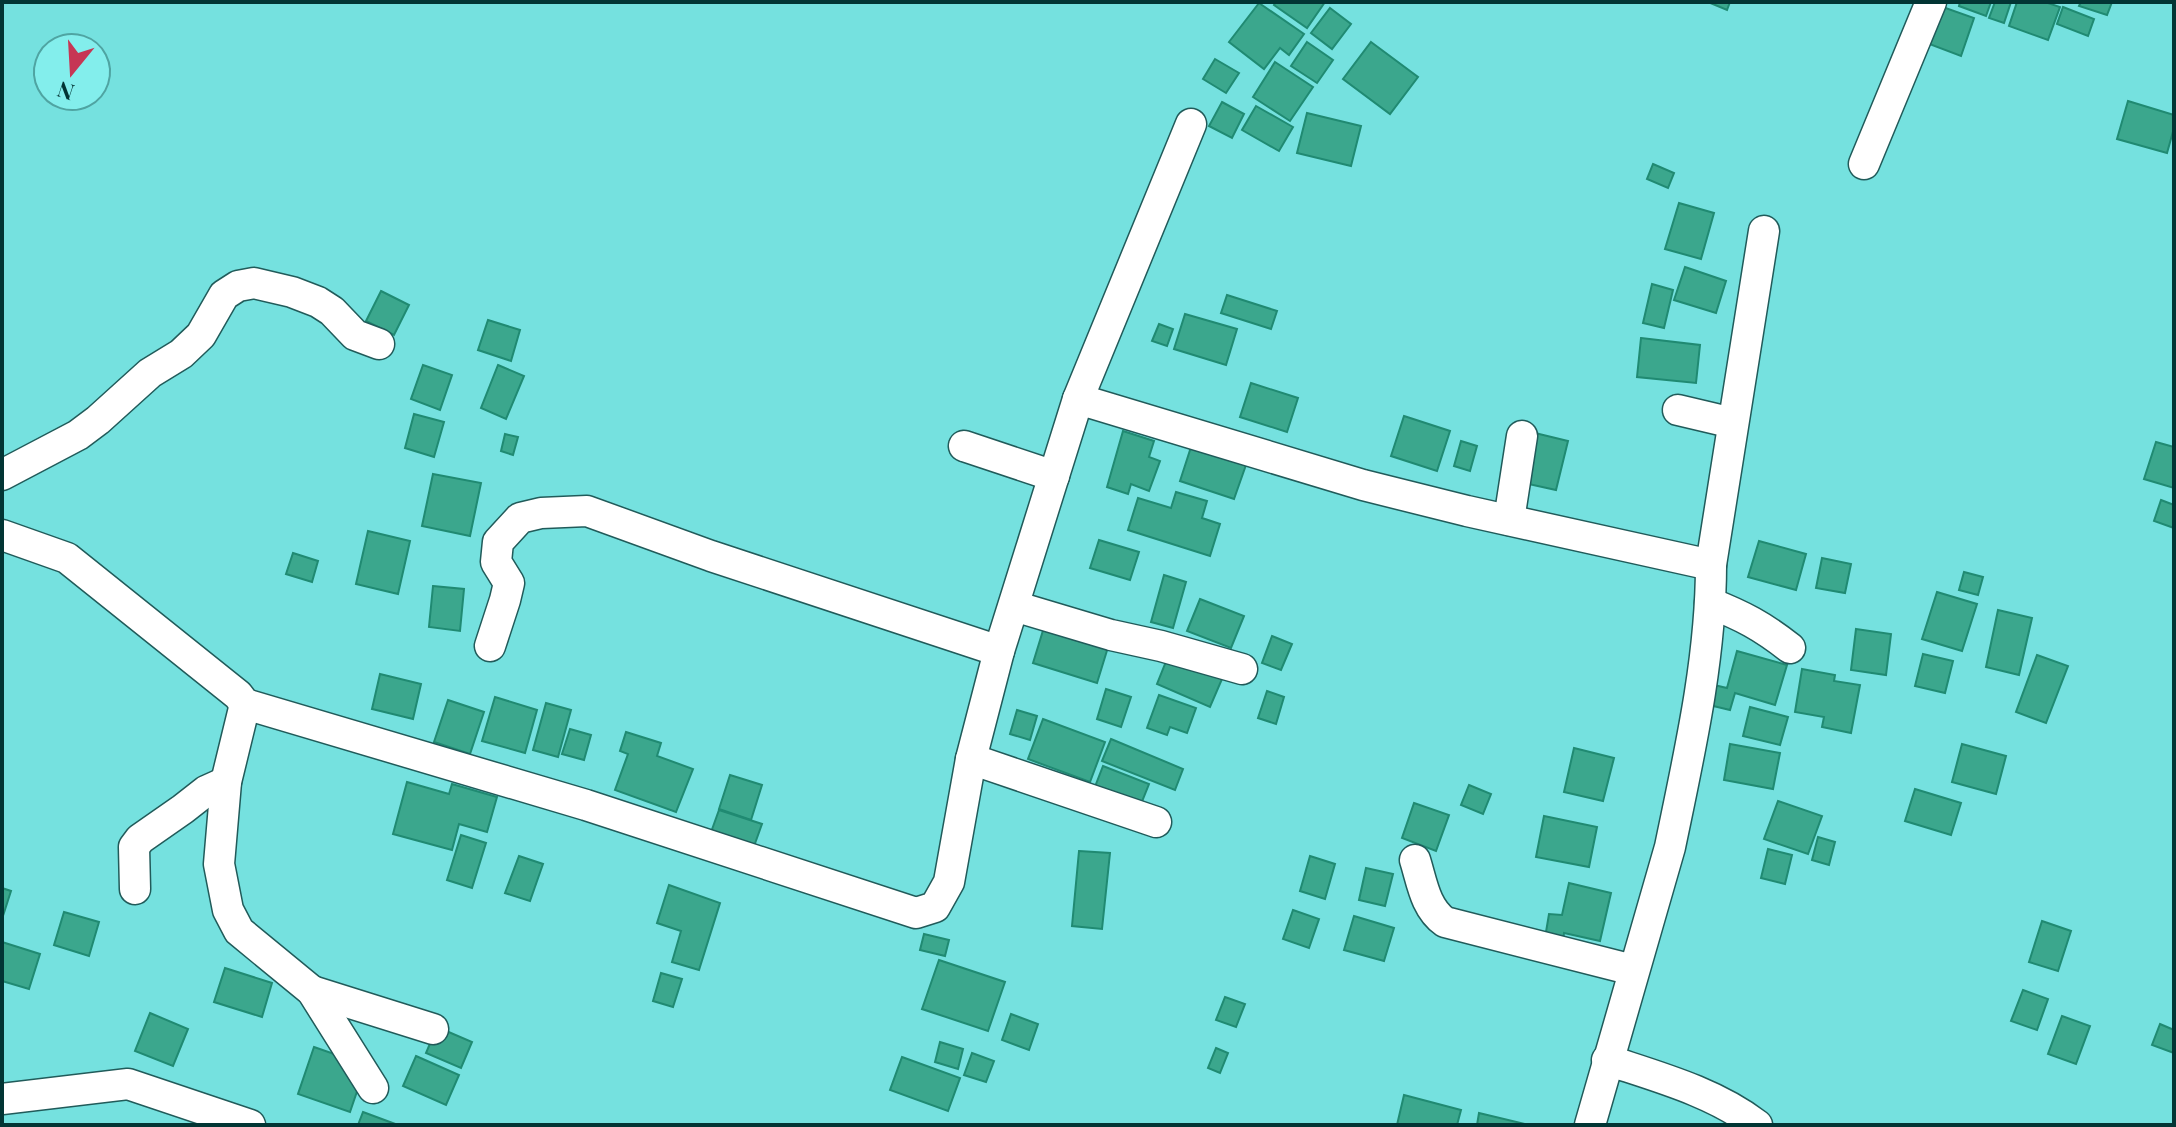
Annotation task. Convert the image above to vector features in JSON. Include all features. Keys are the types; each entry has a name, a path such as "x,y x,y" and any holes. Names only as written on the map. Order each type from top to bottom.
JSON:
{"street":[{"path":"1864,164 1931,2"},
{"path":"2,535 67,558 238,695 245,704 586,805 916,913 935,907 949,882 971,759 999,651 1078,399 1191,124"},
{"path":"1590,1125 1670,847 1679,804 1700,687 1710,603 1711,565 1764,231"},
{"path":"2,475 78,435 150,373 181,354 201,335 224,295 238,286 254,283 318,302 332,311 355,335 379,344"},
{"path":"1078,399 1363,485 1711,565"},
{"path":"1678,410 1733,423"},
{"path":"1509,520 1522,436"},
{"path":"964,446 1054,476"},
{"path":"490,646 509,583 496,562 498,542 520,518 541,513 587,511 711,556 999,651"},
{"path":"1710,603 1754,622 1790,648"},
{"path":"1014,606 1242,669"},
{"path":"245,704 226,782 219,864 228,910 239,931 312,991 373,1088"},
{"path":"971,759 1156,822"},
{"path":"135,889 134,847 140,839 206,791 226,782"},
{"path":"1415,860 1429,906 1445,922 1633,970"},
{"path":"312,991 433,1029"},
{"path":"1607,1060 1673,1081 1740,1112 1757,1125"},
{"path":"2,1099 128,1084 250,1125"}],"building":[{"path":"1276,2 1325,2 1307,28 1274,5"},
{"path":"1708,2 1730,2 1727,10"},
{"path":"1960,2 1991,2 1986,16 1959,6"},
{"path":"1995,2 2011,2 2004,23 1989,18"},
{"path":"2017,2 2045,2 2060,7 2048,40 2009,26"},
{"path":"2081,2 2112,2 2107,15 2079,6"},
{"path":"1259,3 1304,34 1289,55 1280,48 1264,69 1229,42"},
{"path":"1937,5 1974,18 1961,56 1924,42"},
{"path":"2063,7 2094,19 2088,36 2057,24"},
{"path":"1330,8 1351,24 1332,49 1311,33"},
{"path":"1307,42 1333,60 1317,83 1291,66"},
{"path":"1371,42 1418,77 1390,114 1343,79"},
{"path":"1215,59 1239,73 1226,93 1203,79"},
{"path":"1275,62 1313,87 1290,121 1253,97"},
{"path":"2128,101 2174,115 2167,153 2117,139"},
{"path":"1222,102 1244,114 1232,138 1209,126"},
{"path":"1256,106 1293,127 1279,151 1242,130"},
{"path":"1307,113 1361,126 1351,166 1297,153"},
{"path":"1653,164 1674,173 1668,188 1647,179"},
{"path":"1679,203 1714,213 1701,259 1665,249"},
{"path":"1685,267 1726,281 1716,313 1674,300"},
{"path":"1652,284 1673,290 1664,328 1643,323"},
{"path":"381,291 409,305 394,335 366,321"},
{"path":"1227,295 1277,311 1271,329 1221,313"},
{"path":"1185,314 1237,329 1226,365 1174,349"},
{"path":"488,320 520,330 511,361 478,350"},
{"path":"1159,324 1173,329 1167,346 1152,341"},
{"path":"1641,338 1700,345 1696,383 1637,377"},
{"path":"423,365 452,375 440,410 411,399"},
{"path":"498,365 524,376 506,419 481,408"},
{"path":"1251,383 1298,398 1287,432 1240,417"},
{"path":"414,414 444,422 434,457 405,448"},
{"path":"1404,416 1450,431 1437,471 1391,456"},
{"path":"1123,431 1154,441 1149,457 1160,461 1149,491 1131,484 1128,494 1107,487"},
{"path":"1535,433 1568,441 1556,490 1524,483"},
{"path":"505,434 518,437 513,455 501,451"},
{"path":"1461,441 1477,446 1470,471 1454,466"},
{"path":"2156,442 2174,447 2174,488 2144,479"},
{"path":"1191,447 1246,465 1234,499 1180,481"},
{"path":"433,474 481,483 470,536 422,526"},
{"path":"1176,492 1207,501 1202,518 1220,524 1210,556 1128,530 1138,498 1171,508"},
{"path":"2161,500 2174,505 2174,528 2154,521"},
{"path":"368,531 410,541 398,594 356,584"},
{"path":"1099,540 1139,552 1130,580 1090,568"},
{"path":"1759,541 1806,554 1796,590 1748,577"},
{"path":"293,553 318,561 312,582 286,574"},
{"path":"1822,558 1851,564 1845,593 1816,588"},
{"path":"1964,572 1983,577 1978,595 1959,590"},
{"path":"1164,575 1186,582 1173,628 1151,622"},
{"path":"433,586 464,589 460,631 429,627"},
{"path":"1937,592 1977,604 1962,651 1922,639"},
{"path":"1200,599 1244,616 1231,648 1187,631"},
{"path":"1998,610 2032,618 2019,675 1986,667"},
{"path":"1045,624 1109,644 1097,683 1033,663"},
{"path":"1856,629 1891,634 1886,675 1851,670"},
{"path":"1272,636 1292,644 1281,670 1262,663"},
{"path":"1171,649 1225,672 1210,707 1157,684"},
{"path":"1737,651 1787,665 1775,705 1735,693 1730,710 1709,705 1714,685 1727,688"},
{"path":"1923,654 1953,661 1945,693 1915,686"},
{"path":"2037,655 2068,666 2046,723 2016,712"},
{"path":"1802,669 1835,675 1834,681 1860,685 1851,733 1822,727 1824,717 1795,712"},
{"path":"380,674 421,684 413,719 372,709"},
{"path":"1106,689 1131,697 1121,727 1097,719"},
{"path":"1267,691 1284,697 1276,724 1258,718"},
{"path":"1159,695 1196,708 1187,733 1170,727 1167,735 1147,728"},
{"path":"495,697 537,710 525,753 482,741"},
{"path":"448,700 484,712 470,754 434,742"},
{"path":"546,703 571,710 558,757 533,750"},
{"path":"1750,707 1788,717 1780,745 1743,736"},
{"path":"1017,710 1037,716 1030,740 1010,734"},
{"path":"1043,719 1105,742 1090,782 1028,759"},
{"path":"570,729 591,735 584,760 562,754"},
{"path":"626,732 661,743 657,756 693,769 676,812 615,790 628,754 620,751"},
{"path":"1111,739 1183,769 1175,790 1102,761"},
{"path":"1730,744 1780,753 1773,789 1724,780"},
{"path":"1962,744 2006,756 1996,794 1952,782"},
{"path":"1574,748 1614,758 1603,801 1564,792"},
{"path":"1103,766 1149,784 1139,809 1093,792"},
{"path":"730,775 762,785 751,820 719,809"},
{"path":"407,782 449,794 452,784 497,797 487,832 459,824 452,850 393,834"},
{"path":"1469,785 1491,794 1483,814 1461,805"},
{"path":"1915,789 1961,803 1951,835 1905,821"},
{"path":"1778,801 1822,816 1808,854 1764,839"},
{"path":"1414,803 1449,815 1436,851 1402,838"},
{"path":"719,810 762,824 753,849 710,835"},
{"path":"1544,816 1597,827 1589,867 1536,857"},
{"path":"461,835 486,843 472,888 447,880"},
{"path":"1818,837 1835,842 1829,865 1812,860"},
{"path":"1768,849 1792,855 1785,884 1761,878"},
{"path":"1079,851 1110,853 1102,929 1072,926"},
{"path":"519,856 543,864 530,901 505,893"},
{"path":"1310,856 1335,864 1325,899 1300,891"},
{"path":"1366,868 1393,874 1385,906 1359,900"},
{"path":"1569,883 1611,893 1600,941 1564,933 1563,941 1545,938 1549,914 1562,915"},
{"path":"669,885 720,903 699,970 672,962 681,931 657,923"},
{"path":"2,888 11,891 2,919"},
{"path":"1293,910 1319,919 1309,948 1283,939"},
{"path":"64,912 99,922 89,956 54,945"},
{"path":"1354,916 1394,928 1384,961 1344,950"},
{"path":"2042,921 2071,931 2058,971 2029,962"},
{"path":"924,934 949,940 945,956 920,950"},
{"path":"2,942 40,954 29,989 2,981"},
{"path":"939,960 1005,982 988,1031 922,1009"},
{"path":"225,968 272,983 262,1017 214,1002"},
{"path":"661,973 682,979 673,1007 653,1001"},
{"path":"2023,990 2048,999 2037,1030 2011,1021"},
{"path":"1225,997 1245,1004 1236,1027 1216,1020"},
{"path":"150,1013 188,1029 173,1066 135,1051"},
{"path":"1011,1014 1038,1024 1029,1050 1002,1040"},
{"path":"2062,1016 2090,1026 2076,1064 2048,1054"},
{"path":"2160,1024 2174,1030 2174,1053 2152,1045"},
{"path":"437,1027 472,1042 461,1068 426,1053"},
{"path":"940,1042 963,1049 958,1069 935,1062"},
{"path":"314,1047 366,1065 350,1112 298,1094"},
{"path":"1216,1048 1228,1053 1220,1073 1208,1068"},
{"path":"972,1053 994,1061 986,1082 964,1075"},
{"path":"416,1056 459,1075 446,1105 403,1086"},
{"path":"902,1057 960,1078 948,1111 890,1090"},
{"path":"1404,1095 1461,1110 1457,1125 1397,1125"},
{"path":"363,1112 398,1125 358,1125"},
{"path":"1479,1113 1529,1125 1477,1125"}]}
